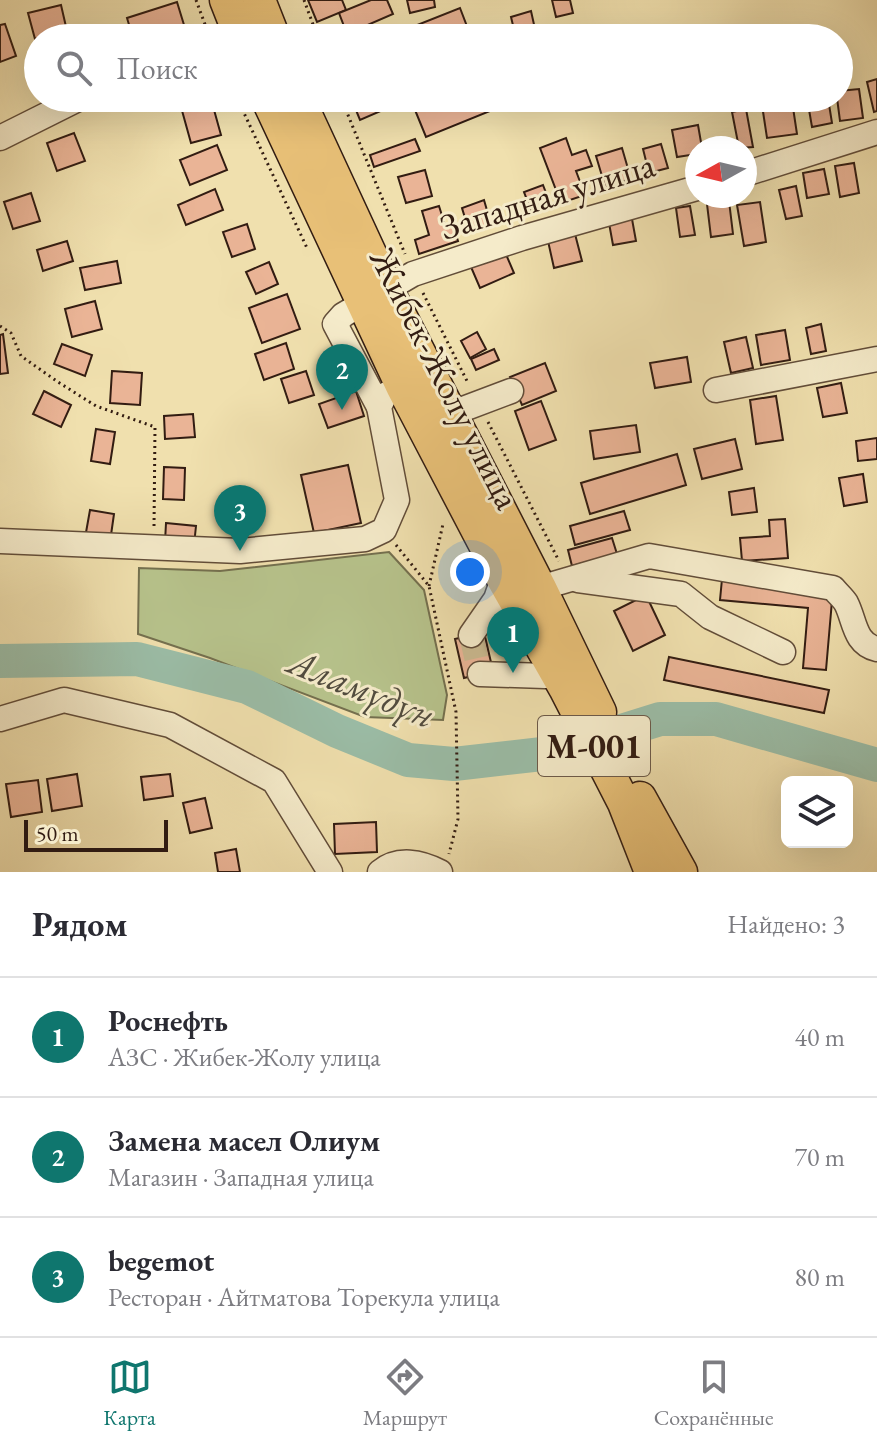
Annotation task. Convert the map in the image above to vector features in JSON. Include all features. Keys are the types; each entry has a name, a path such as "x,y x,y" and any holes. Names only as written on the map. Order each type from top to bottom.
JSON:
{"main road":[{"path":"226,0 235,24"},
{"path":"259,0 268,24"},
{"name":"Жибек-Жолу улица","path":"276,112 464,409 554,583 569,680"},
{"name":"Жибек-Жолу улица","path":"305,112 388,290 390,396 569,680"},
{"name":"М-001","path":"569,680 632,800 681,872"},
{"name":"М-001","path":"632,800 651,872"}],"street":[{"path":"0,138 52,112"},
{"path":"757,170 877,132"},
{"name":"Западная улица","path":"388,290 522,238 685,191"},
{"path":"716,390 877,359"},
{"path":"464,409 511,391"},
{"path":"0,541 240,551 365,539 384,530 397,500 390,396"},
{"path":"554,583 649,556 833,588 845,602 854,630 870,647 877,649"},
{"path":"471,635 496,599 503,579"},
{"path":"554,583 681,594 710,617 783,652"},
{"path":"480,674 569,680"},
{"path":"0,719 64,700 170,725 274,781 330,872"},
{"path":"380,872 383,868 405,861 444,865"}],"path":[{"path":"196,0 205,24"},
{"path":"304,0 313,24"},
{"path":"344,112 388,290 464,409 554,583"},
{"path":"0,326 11,333 21,356 58,382 96,406 155,427 154,547"},
{"path":"444,520 429,586 456,712 458,819 444,865"},
{"path":"384,530 429,586"}],"green space":[{"path":"389,552 424,590 447,695 443,720 365,717 138,634 139,568 220,571"}],"building":[{"path":"308,0 342,0 346,10 317,22"},
{"path":"371,0 387,0 393,14 370,24 343,24 339,13"},
{"path":"407,0 434,0 435,7 410,13"},
{"path":"552,0 570,0 573,13 556,17"},
{"path":"177,2 184,24 129,24 127,18"},
{"path":"61,5 65,24 31,24 28,13"},
{"path":"460,8 466,24 420,24"},
{"path":"531,11 534,24 513,24 511,17"},
{"path":"5,24 16,56 0,62 0,25"},
{"path":"877,79 877,111 874,112 867,82"},
{"path":"859,89 863,118 840,121 839,112 853,112 853,90"},
{"path":"182,112 215,112 221,135 191,143"},
{"path":"357,112 378,112 360,120"},
{"path":"416,112 488,112 426,137"},
{"path":"732,112 747,112 751,136 737,136"},
{"path":"763,112 794,112 797,134 767,138"},
{"path":"809,112 830,112 832,123 812,127"},
{"path":"698,125 700,136 685,136 685,156 677,157 672,130"},
{"path":"74,133 85,161 57,171 47,143"},
{"path":"566,138 572,155 586,150 592,166 576,171 585,195 561,203 540,148"},
{"path":"415,139 420,151 374,167 370,155"},
{"path":"661,144 668,168 649,173 643,149"},
{"path":"217,145 227,170 190,185 180,160"},
{"path":"622,148 631,179 605,186 596,156"},
{"path":"854,163 859,193 840,197 835,166"},
{"path":"824,169 829,194 807,198 803,173"},
{"path":"425,170 432,196 406,203 398,177"},
{"path":"543,185 551,206 532,213 524,192"},
{"path":"796,186 802,216 786,219 779,190"},
{"path":"215,189 223,210 186,225 178,205"},
{"path":"31,193 40,221 13,229 4,202"},
{"path":"484,200 491,224 469,231 462,208"},
{"path":"757,202 760,202 766,242 744,246 738,208 757,208"},
{"path":"439,206 445,225 452,222 458,241 419,254 415,240 429,235 422,211"},
{"path":"676,208 690,208 695,235 680,237"},
{"path":"707,208 730,208 733,234 711,237"},
{"path":"632,219 636,241 613,245 609,223"},
{"path":"247,224 255,249 232,257 223,232"},
{"path":"575,234 582,261 554,268 548,241"},
{"path":"67,241 73,261 43,271 37,250"},
{"path":"505,252 514,273 480,288 471,267"},
{"path":"117,261 121,283 85,290 80,268"},
{"path":"269,262 278,284 256,294 246,272"},
{"path":"287,294 300,329 262,343 249,308"},
{"path":"95,301 102,329 72,337 65,309"},
{"path":"821,324 826,351 811,354 806,328"},
{"path":"785,330 790,360 761,365 756,335"},
{"path":"477,332 486,349 470,358 461,341"},
{"path":"3,334 8,373 0,374 0,335"},
{"path":"746,337 753,368 731,373 724,342"},
{"path":"286,343 294,369 264,380 255,354"},
{"path":"62,344 92,355 85,376 54,364"},
{"path":"494,349 499,360 476,370 471,359"},
{"path":"687,357 691,382 655,388 650,363"},
{"path":"545,363 556,391 522,405 510,377"},
{"path":"112,371 142,373 140,405 110,403"},
{"path":"306,371 314,395 289,403 281,379"},
{"path":"841,383 847,413 823,417 817,388"},
{"path":"44,391 71,405 61,427 33,414"},
{"path":"356,391 364,416 328,428 319,404"},
{"path":"776,396 783,440 756,444 750,400"},
{"path":"541,401 556,440 529,450 515,411"},
{"path":"193,414 195,437 165,439 164,416"},
{"path":"636,425 640,452 594,459 590,431"},
{"path":"96,429 115,432 110,464 91,461"},
{"path":"877,438 877,459 858,461 856,441"},
{"path":"735,439 742,469 702,479 694,449"},
{"path":"677,454 686,485 590,514 581,483"},
{"path":"348,465 361,523 314,533 301,475"},
{"path":"164,467 185,468 184,500 163,499"},
{"path":"863,474 867,502 844,506 839,478"},
{"path":"754,488 757,512 732,515 729,492"},
{"path":"90,510 114,514 110,542 85,538"},
{"path":"624,511 630,530 575,545 570,526"},
{"path":"785,519 788,558 742,561 740,538 770,536 769,520"},
{"path":"166,523 196,526 194,545 165,542"},
{"path":"612,538 617,554 572,566 568,550"},
{"path":"722,579 833,589 826,670 803,668 808,608 720,600"},
{"path":"646,595 665,635 633,651 614,611"},
{"path":"484,632 493,671 464,678 455,639"},
{"path":"669,657 829,690 824,713 664,680"},
{"path":"77,774 82,806 52,811 47,779"},
{"path":"170,774 173,796 144,800 141,777"},
{"path":"38,780 42,812 11,817 6,784"},
{"path":"205,798 212,828 190,833 183,803"},
{"path":"376,822 377,852 335,854 334,824"},
{"path":"236,849 240,872 218,872 215,853"}],"waterway":[{"name":"Аламүдүн","path":"0,661 137,659 247,687 337,731 408,760 454,764 551,753 660,719 716,719 877,765"}],"tunnel":[{"path":"471,635 480,674"}],"place":[{"name":"Замена масел Олиум","path":"342,410"},
{"name":"begemot","path":"240,551"},
{"name":"Роснефть","path":"513,673"}]}
